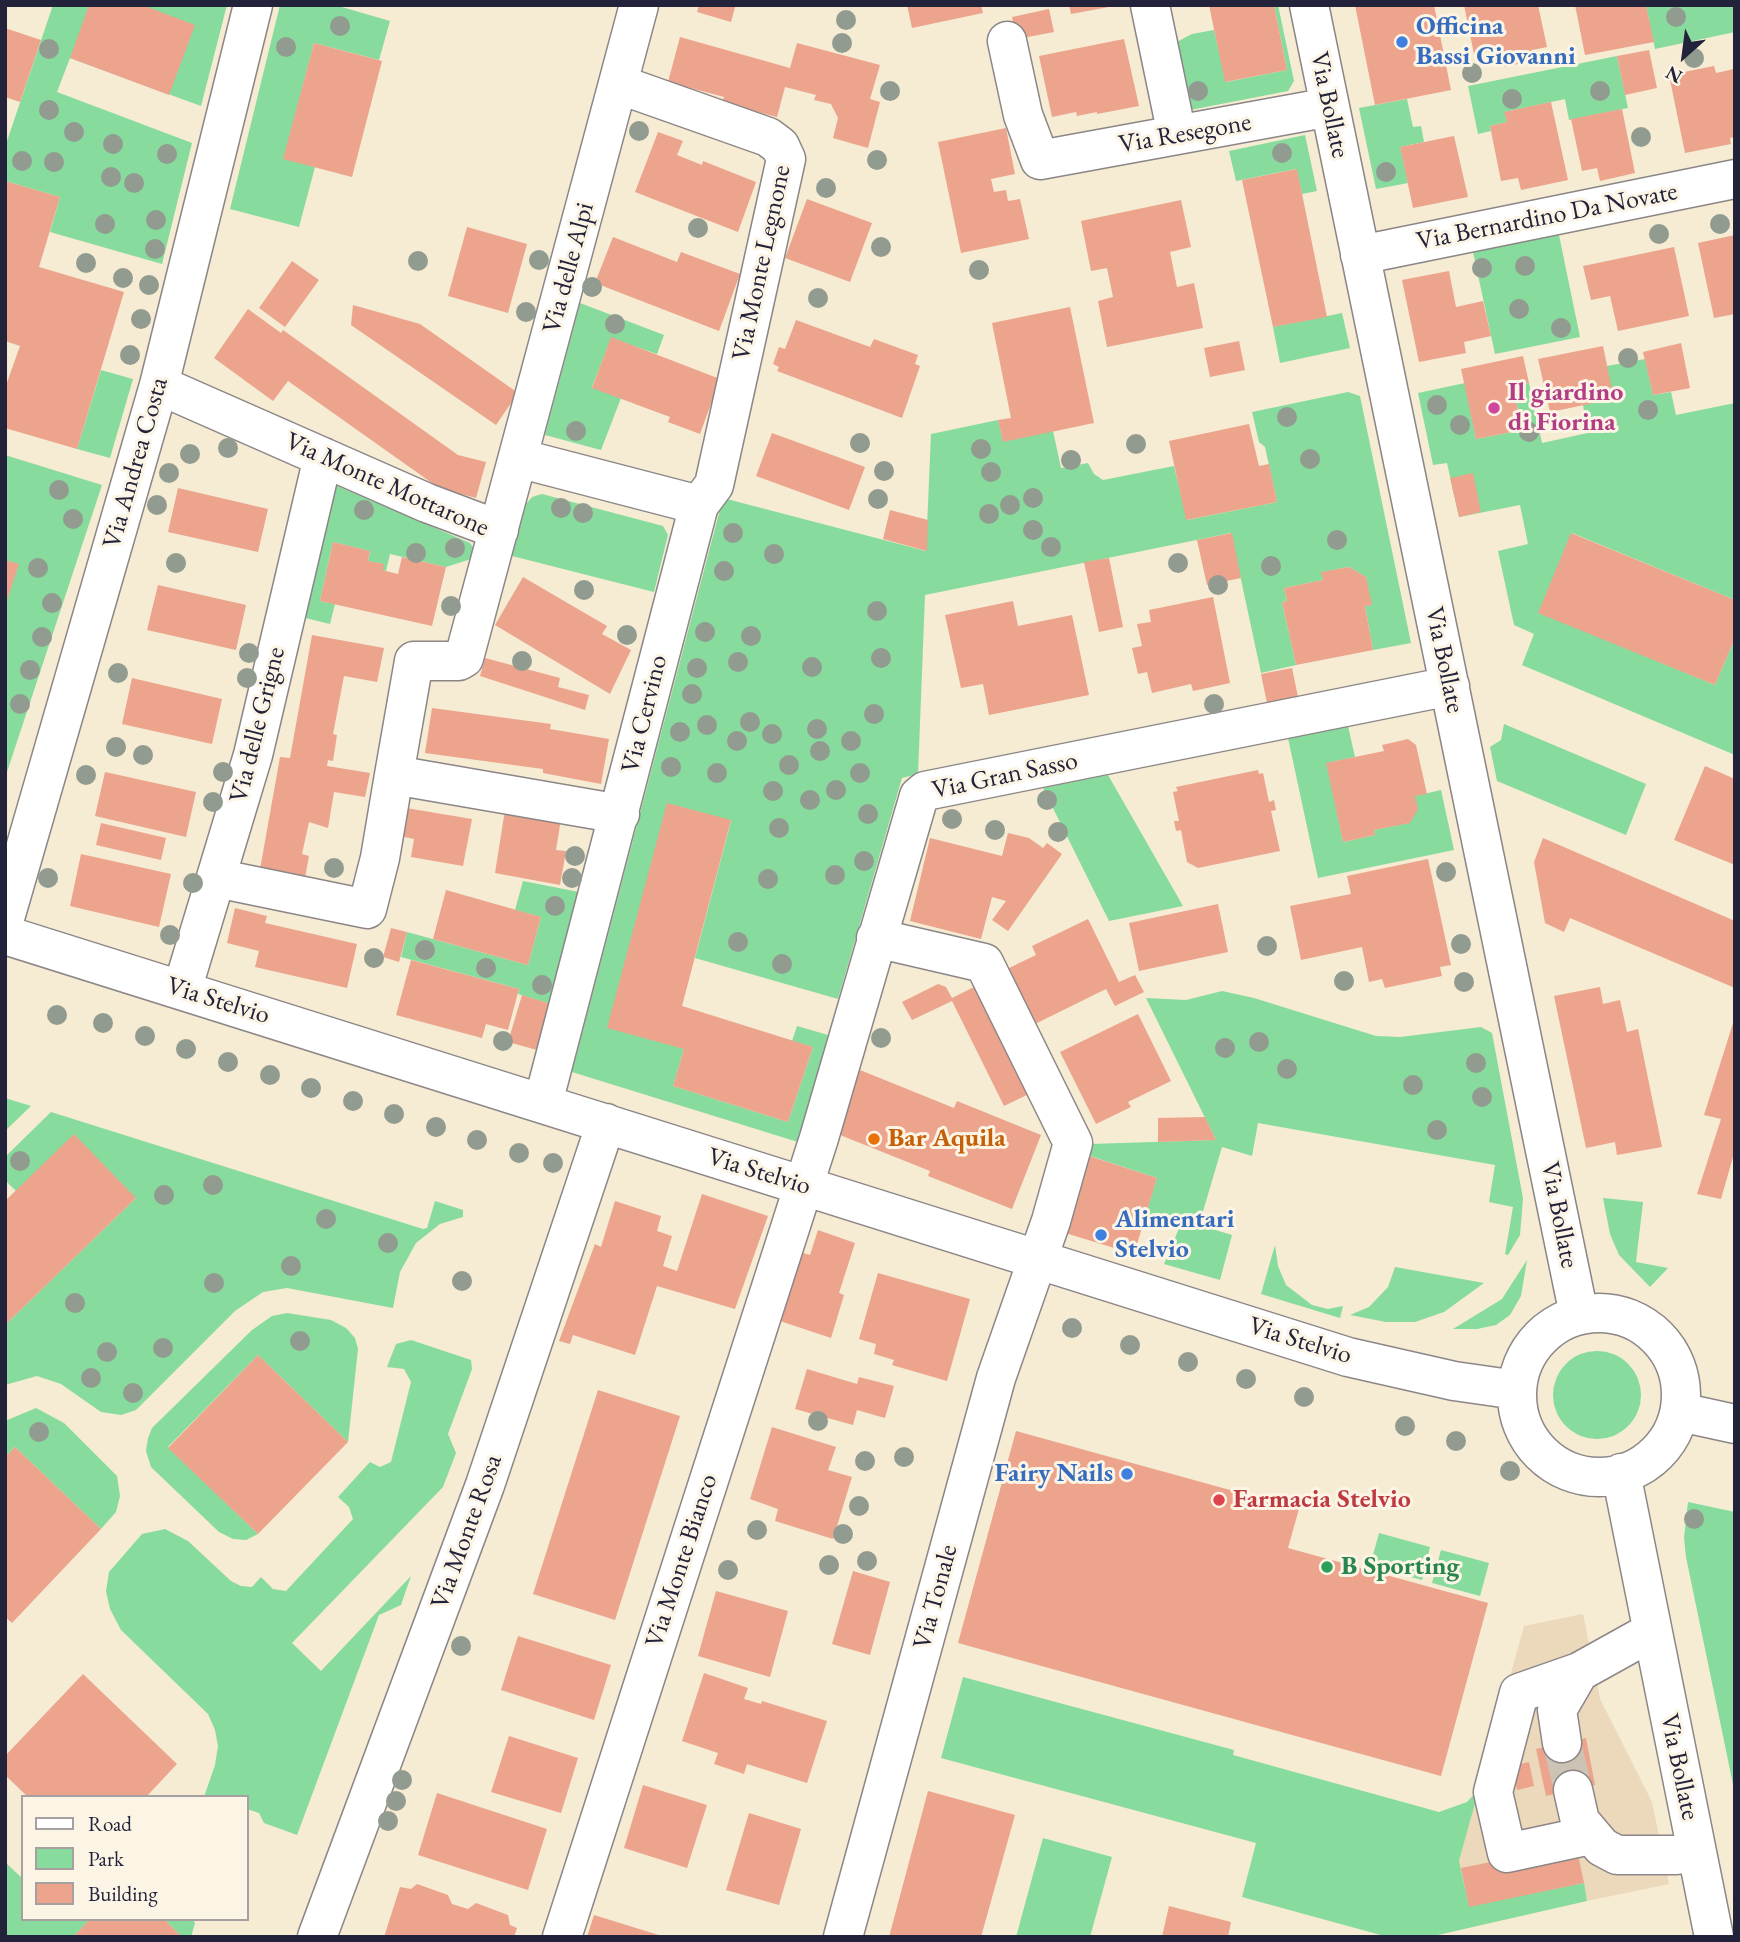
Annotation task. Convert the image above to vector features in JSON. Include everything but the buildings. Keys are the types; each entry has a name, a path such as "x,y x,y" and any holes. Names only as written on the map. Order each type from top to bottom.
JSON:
{"street":[{"name":"Via Andrea Costa","path":"5,918 159,385 254,5"},
{"name":"Via delle Alpi","path":"499,530 639,5"},
{"path":"1150,5 1177,135"},
{"name":"Via Bollate","path":"1309,5 1579,1315"},
{"name":"Via Resegone","path":"1007,41 1023,115 1040,160 1330,107"},
{"name":"Via Monte Legnone","path":"618,84 768,137 780,146 786,159 714,485 699,505"},
{"name":"Via Bernardino Da Novate","path":"1360,255 1735,179"},
{"name":"Via Monte Mottarone","path":"159,385 427,503 499,530 464,658 458,661 414,661 380,858 367,909 216,878"},
{"name":"Via delle Grigne","path":"182,990 253,755 323,457"},
{"path":"518,458 699,505"},
{"name":"Via Cervino","path":"543,1104 699,505"},
{"name":"Via Gran Sasso","path":"802,1185 819,1138 908,824 922,793 1450,685"},
{"path":"394,775 620,814"},
{"name":"Via Stelvio","path":"5,935 1348,1357 1454,1381 1517,1390"},
{"name":"Via Tonale","path":"843,1937 996,1378 1073,1143 988,968 978,961 876,938"},
{"name":"Via Monte Rosa","path":"317,1937 485,1485 606,1124"},
{"name":"Via Monte Bianco","path":"562,1937 802,1185"},
{"path":"1579,1315 1620,1315 1639,1323 1656,1336 1669,1352 1677,1371 1681,1391 1680,1412 1663,1447 1648,1460 1621,1473 1590,1476 1569,1471 1550,1460 1535,1446 1525,1429 1519,1409 1517,1390 1521,1369 1530,1350 1543,1335 1579,1315"},
{"path":"1680,1412 1735,1424"},
{"name":"Via Bollate","path":"1621,1473 1714,1937"},
{"path":"1591,1835 1507,1853 1493,1792 1519,1693 1579,1672 1651,1632"},
{"path":"1562,1744 1557,1710 1579,1672"},
{"path":"1573,1790 1580,1821 1602,1847 1617,1855 1696,1851"}],"shaded area":[{"path":"1583,1614 1600,1699 1652,1802 1669,1884 1587,1901 1583,1883 1469,1907 1459,1861 1524,1626"}],"green space":[{"path":"53,5 227,5 201,106 70,58 57,92 192,143 162,264 50,232 60,197 5,181 5,147"},
{"path":"280,5 335,5 390,21 379,60 314,43 284,158 315,167 299,227 230,209"},
{"path":"1274,5 1278,5 1294,81 1288,91 1185,111 1171,45 1192,34 1214,30 1226,82 1287,70"},
{"path":"1646,5 1735,5 1735,32 1655,49"},
{"path":"1617,56 1628,108 1569,120 1565,99 1505,112 1507,122 1490,126 1491,131 1478,134 1468,86"},
{"path":"1407,99 1413,127 1421,126 1424,142 1400,147 1408,183 1376,189 1359,108"},
{"path":"1305,135 1317,191 1302,194 1296,169 1236,181 1229,151"},
{"path":"1559,235 1580,337 1495,354 1473,252"},
{"path":"580,303 664,335 657,354 611,338 592,387 621,398 601,450 545,435"},
{"path":"1342,313 1350,348 1280,363 1273,327"},
{"path":"1645,359 1653,395 1671,392 1676,415 1735,403 1735,600 1572,533 1539,612 1715,685 1735,638 1735,755 1522,665 1534,634 1514,625 1498,551 1528,544 1520,505 1459,517 1447,463 1433,465 1418,393 1465,383 1476,439 1522,430 1513,386 1529,383 1542,443 1588,433 1583,405 1607,366"},
{"path":"101,370 133,379 110,458 77,449"},
{"path":"1348,392 1360,396 1411,643 1373,650 1365,606 1371,605 1366,577 1349,567 1322,572 1323,580 1284,588 1287,601 1282,602 1296,665 1261,673 1231,533 925,595 918,774 902,778 838,999 695,958 731,821 667,804 684,1049 673,1086 788,1122 813,1047 792,1041 797,1026 828,1035 798,1142 572,1072 723,498 926,551 931,434 998,420 1003,441 1053,431 1061,468 1088,463 1094,474 1103,480 1174,466 1187,520 1277,502 1265,447 1259,442 1252,412"},
{"path":"5,455 102,485 5,778 5,604 18,564 5,560"},
{"path":"335,485 470,543 474,549 471,559 446,567 390,554 386,571 383,570 383,564 368,561 370,551 333,542 320,601 335,604 330,624 297,616"},
{"path":"542,494 663,526 668,535 654,592 512,556 526,504 532,497"},
{"path":"1504,724 1646,784 1626,835 1497,781 1490,747 1501,740"},
{"path":"1348,726 1355,757 1327,763 1343,842 1375,835 1374,830 1409,823 1415,796 1441,790 1454,850 1318,878 1288,738"},
{"path":"1108,775 1183,906 1109,921 1043,788"},
{"path":"523,881 579,892 551,1004 518,994 519,989 401,957 407,932 528,965 541,917 515,910"},
{"path":"1222,991 1254,998 1376,1036 1400,1037 1481,1027 1492,1033 1523,1198 1520,1235 1508,1255 1505,1254 1513,1207 1489,1202 1495,1165 1258,1123 1252,1156 1222,1147 1199,1225 1232,1235 1220,1280 1164,1264 1180,1226 1145,1216 1157,1178 1087,1155 1090,1144 1216,1140 1146,998 1186,1000"},
{"path":"5,1098 31,1106 5,1131"},
{"path":"51,1112 423,1229 427,1228 435,1201 463,1210 463,1217 440,1224 416,1243 400,1272 393,1308 287,1288 263,1292 235,1311 136,1410 121,1415 101,1412 61,1384 37,1376 5,1385 5,1325 136,1198 16,1191 5,1180 5,1157"},
{"path":"1603,1198 1643,1202 1636,1262 1668,1268 1650,1287 1619,1255 1610,1234"},
{"path":"1275,1245 1278,1266 1286,1285 1312,1305 1328,1309 1343,1306 1340,1318 1261,1294"},
{"path":"1527,1260 1521,1296 1510,1315 1496,1325 1477,1329 1453,1329 1502,1299"},
{"path":"1395,1267 1484,1283 1444,1312 1415,1322 1386,1322 1350,1315 1369,1307 1388,1287"},
{"path":"287,1313 331,1320 346,1328 355,1338 358,1349 348,1442 258,1355 168,1447 258,1534 246,1540 233,1539 219,1532 151,1467 146,1451 148,1438 152,1428 252,1330 272,1316"},
{"path":"411,1340 471,1360 472,1369 448,1434 456,1453 443,1487 292,1643 321,1671 411,1576 401,1605 379,1615 297,1835 264,1823 259,1813 248,1809 248,1795 205,1795 215,1765 218,1746 215,1730 208,1714 121,1630 110,1609 106,1591 109,1572 142,1534 165,1529 188,1541 231,1581 252,1587 261,1577 273,1589 286,1591 353,1519 349,1507 338,1497 370,1462 380,1467 391,1462 411,1382 404,1369 387,1367 396,1344"},
{"path":"1597,1351 1614,1354 1628,1364 1638,1378 1641,1395 1638,1412 1628,1426 1614,1436 1597,1439 1580,1436 1566,1426 1556,1412 1553,1395 1556,1378 1566,1364 1580,1354"},
{"path":"36,1408 64,1423 117,1476 120,1496 116,1512 101,1529 15,1447 5,1457 5,1421"},
{"path":"1688,1502 1735,1512 1735,1794 1686,1557 1684,1538"},
{"path":"1379,1533 1430,1547 1422,1580 1370,1566"},
{"path":"1441,1550 1489,1563 1480,1596 1432,1583"},
{"path":"963,1677 1234,1750 1233,1755 1439,1812 1467,1802 1479,1789 1459,1861 1469,1906 1584,1883 1587,1901 1429,1937 1388,1937 1242,1897 1256,1843 941,1758"},
{"path":"1043,1838 1112,1857 1090,1937 1016,1937"},
{"path":"5,1862 21,1877 21,1921 88,1921 73,1937 5,1937"},
{"path":"166,1921 194,1921 191,1937 182,1937"}],"tunnel":[{"path":"1562,1743 1573,1790"}],"place":[{"name":"Officina Bassi Giovanni","path":"1402,42"},
{"name":"Il giardino di Fiorina","path":"1494,408"},
{"name":"Bar Aquila","path":"874,1139"},
{"name":"Alimentari Stelvio","path":"1101,1235"},
{"name":"Fairy Nails","path":"1127,1474"},
{"name":"Farmacia Stelvio","path":"1219,1500"},
{"name":"B Sporting","path":"1327,1567"}]}
